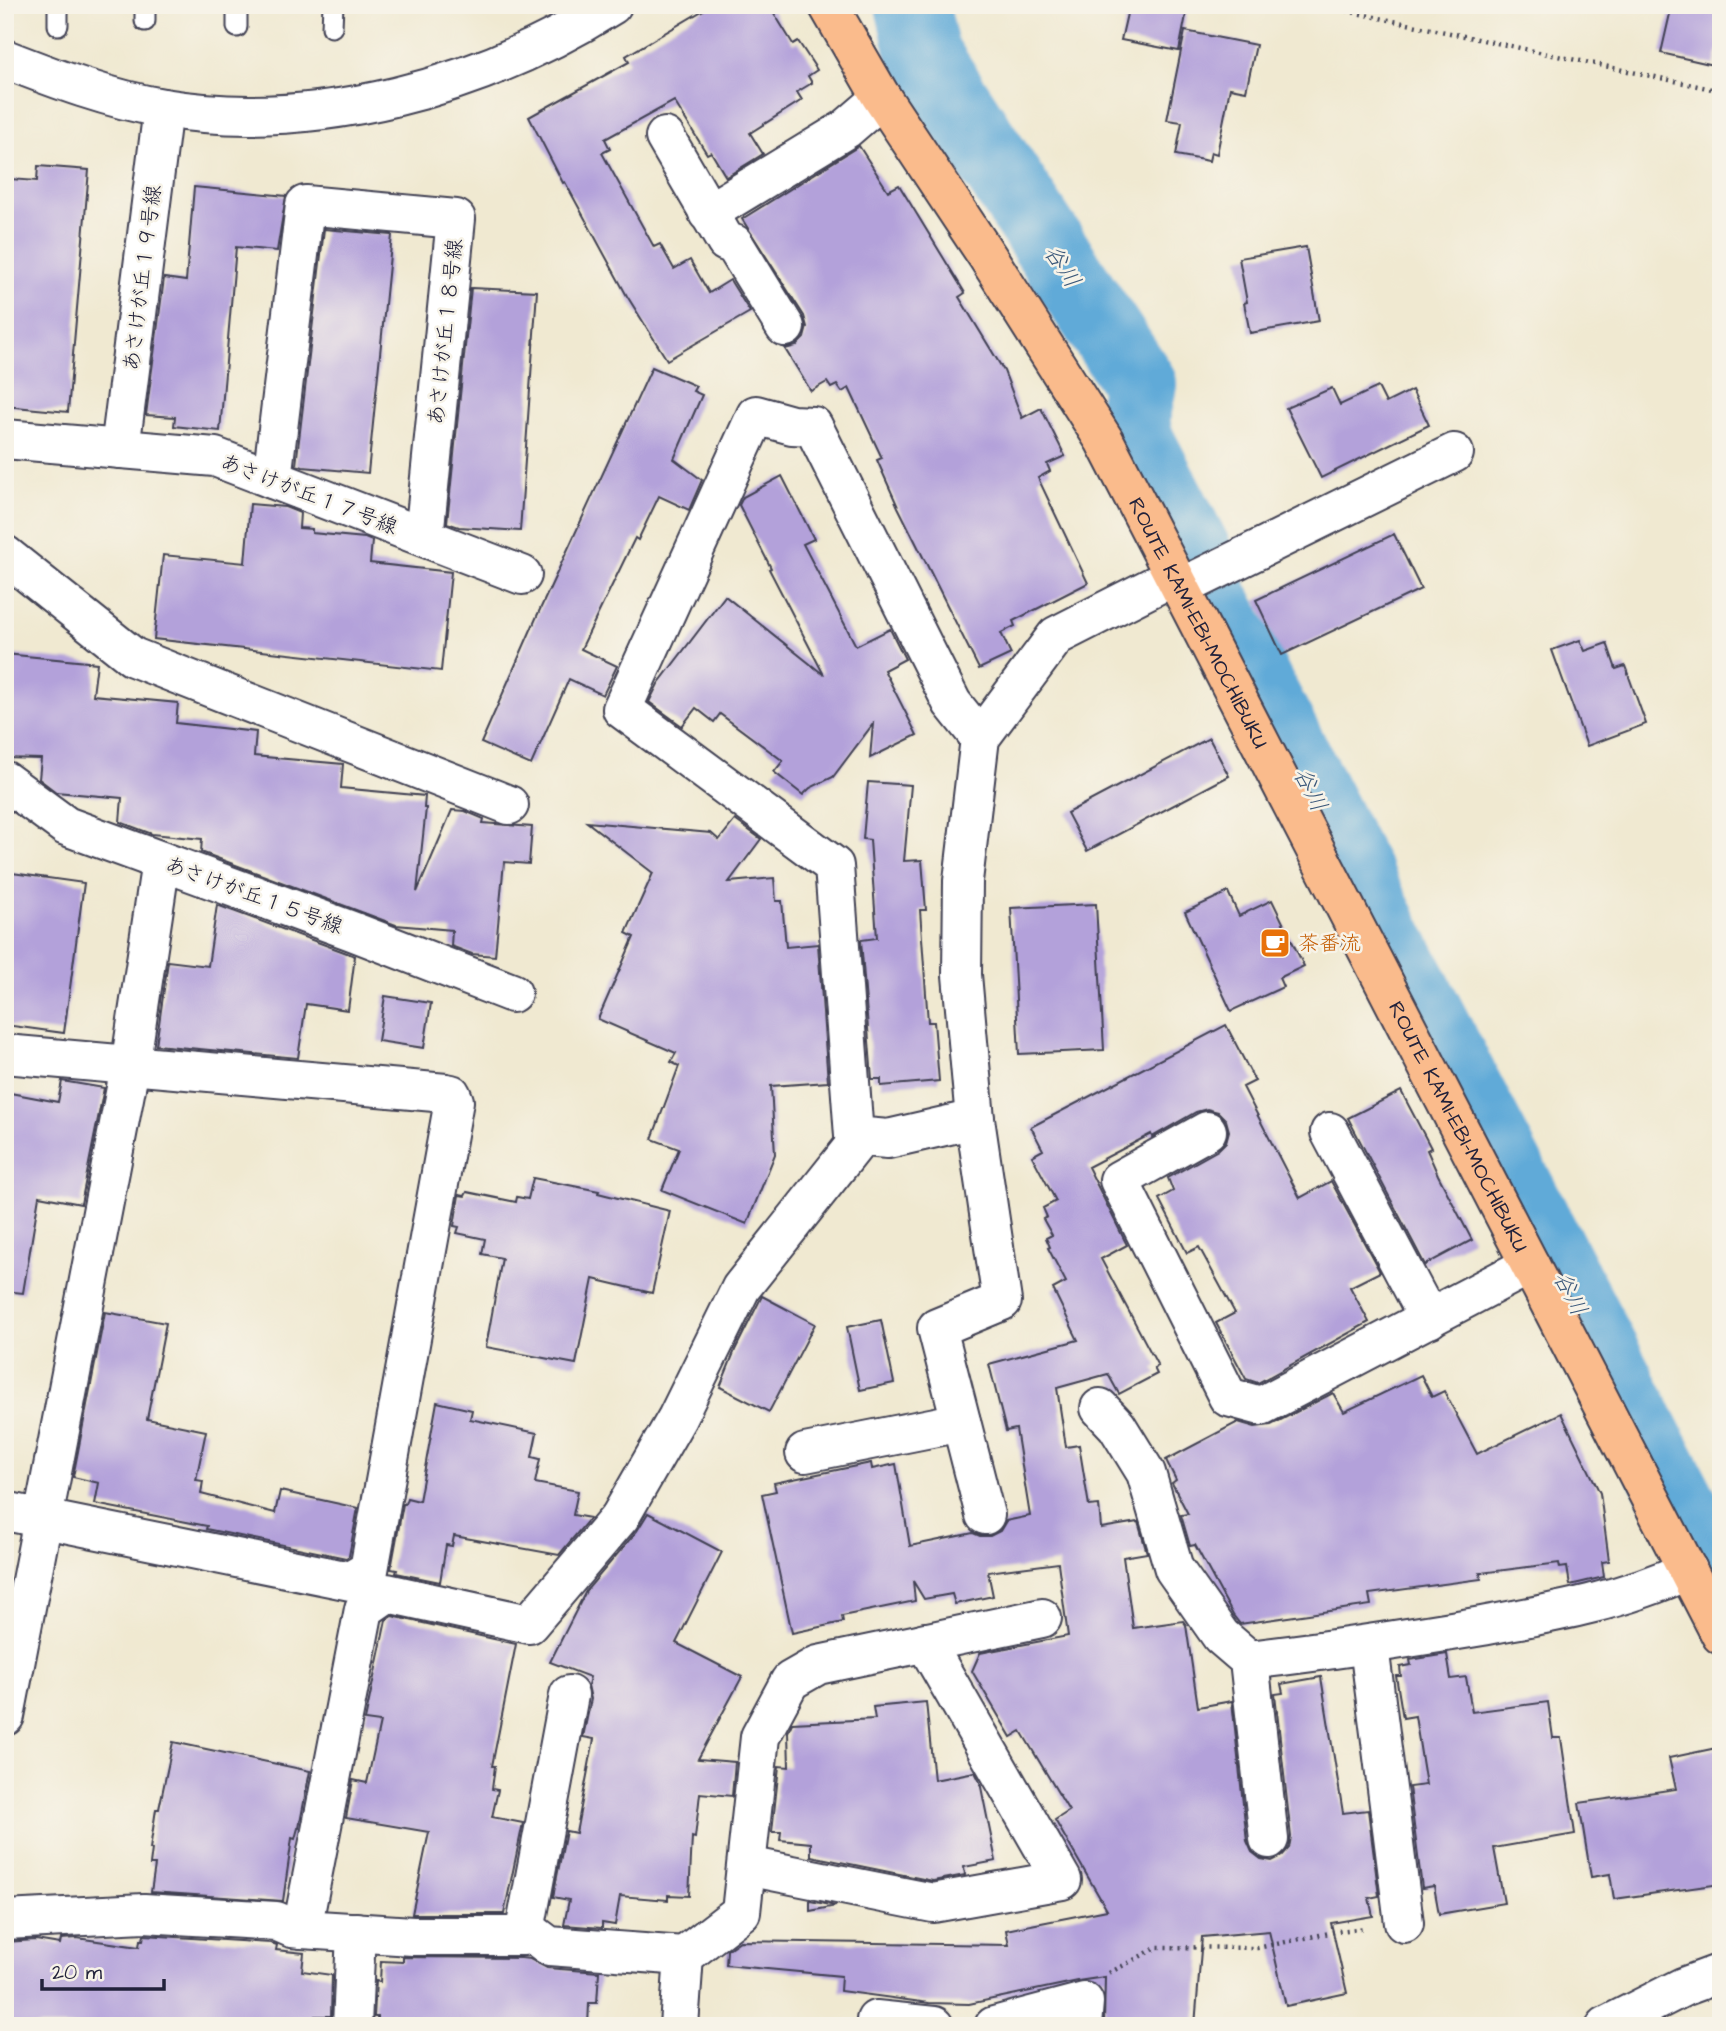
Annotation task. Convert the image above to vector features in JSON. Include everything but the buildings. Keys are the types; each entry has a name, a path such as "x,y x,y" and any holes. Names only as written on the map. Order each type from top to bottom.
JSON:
{"main road":[{"name":"ROUTE KAMI-EBI-MOCHIBUKU","path":"828,5 882,98 987,256 1190,579 1530,1265 1721,1635"}],"street":[{"path":"5,60 77,86 163,108 227,113 286,113 356,105 463,76 533,49 612,5"},
{"path":"708,213 846,129 882,98"},
{"name":"あさけが丘１９号線","path":"120,449 163,108"},
{"path":"665,137 726,242 734,244 785,327"},
{"name":"あさけが丘１８号線","path":"272,479 305,205 456,219 424,537"},
{"path":"975,1119 888,1139 854,1136 834,866 622,709 756,415 792,425 813,426 952,703 980,738"},
{"name":"あさけが丘１７号線","path":"5,439 215,457 522,575"},
{"path":"985,1515 937,1328 1002,1301 975,1119 962,975 963,881 980,738 1056,636 1190,579 1454,453"},
{"path":"5,555 133,657 509,805"},
{"name":"あさけが丘１５号線","path":"5,781 66,826 512,993"},
{"path":"5,1716 130,1067 161,861"},
{"path":"5,1054 446,1093 451,1094 454,1101 364,1609 302,1929"},
{"path":"1207,1131 1119,1180 1228,1397 1261,1406 1530,1265"},
{"path":"1330,1132 1429,1319"},
{"path":"5,1511 350,1581 367,1589 529,1624 620,1517 677,1418 741,1288 862,1137"},
{"path":"1100,1408 1117,1426 1146,1473 1174,1569 1221,1636 1249,1660 1269,1839"},
{"path":"805,1453 961,1422"},
{"path":"1249,1660 1369,1646 1580,1608 1655,1586 1688,1570"},
{"path":"525,1928 549,1946 684,1956 741,1912 760,1737 790,1681 818,1665 1042,1618"},
{"path":"747,1866 933,1903 1062,1880 925,1642"},
{"path":"1369,1646 1404,1923"},
{"path":"5,1920 144,1913 275,1921 292,1928 413,1936 523,1936 569,1695"},
{"path":"352,2026 356,1932"},
{"path":"679,2026 684,1956"},
{"path":"1606,2026 1683,1987 1721,1973"},
{"path":"994,2026 1083,2014"},
{"path":"876,2026 876,2020 934,2026"}],"lane":[{"path":"237,5 237,27"},
{"path":"332,27 333,5"}],"path":[{"path":"1319,5 1721,91"},
{"path":"1083,2014 1100,1977 1158,1947 1257,1948 1339,1931 1404,1923"}],"waterway":[{"name":"谷川","path":"912,5 923,53 1140,384 1133,420 1136,438 1197,556 1211,596 1721,1582"}],"place":[{"name":"茶番流","path":"1275,943"}]}
